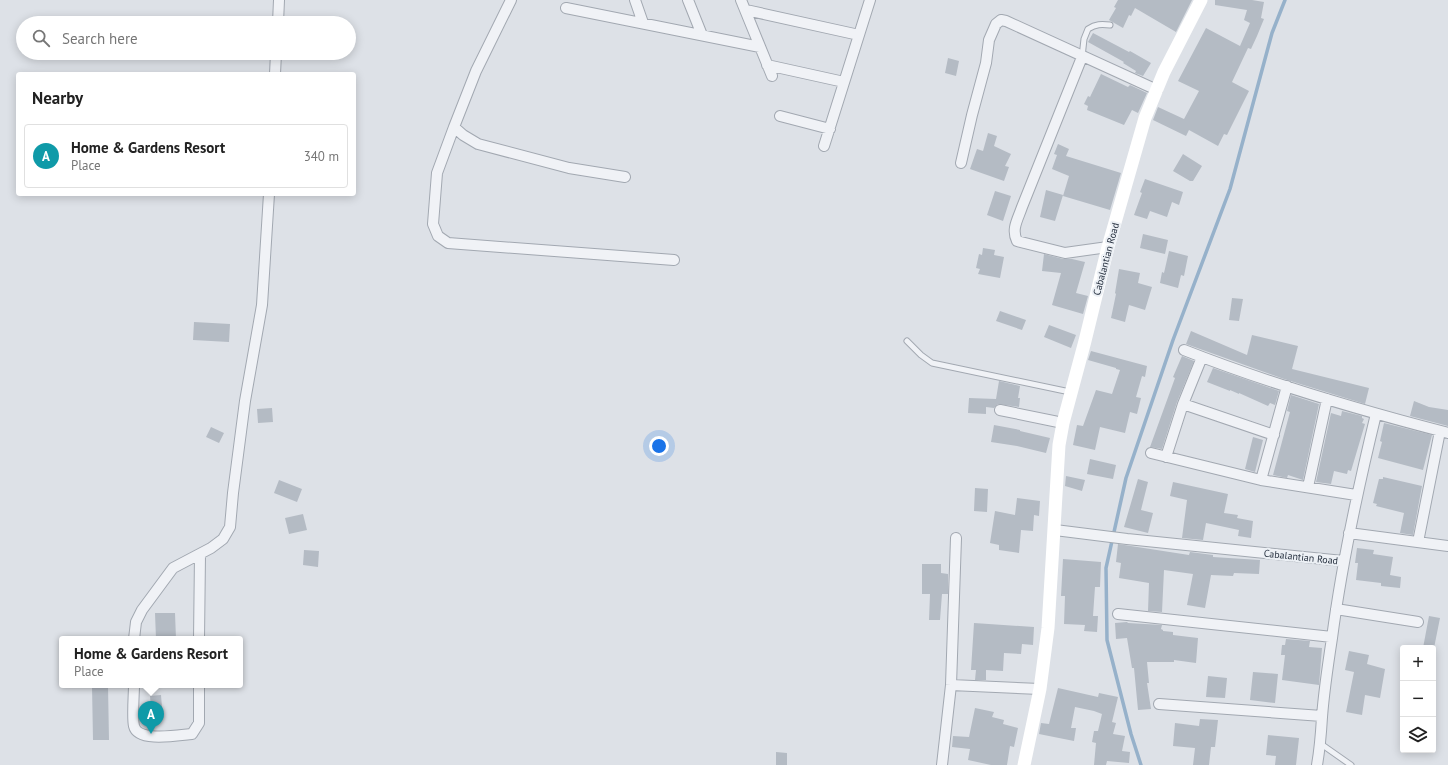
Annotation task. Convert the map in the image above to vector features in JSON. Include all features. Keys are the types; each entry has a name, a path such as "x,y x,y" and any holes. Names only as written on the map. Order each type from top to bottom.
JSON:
{"street":[{"path":"278,16 279,0"},
{"path":"511,0 476,71 437,172 433,224 438,236 448,242 674,260"},
{"path":"635,0 643,23"},
{"path":"688,0 702,35"},
{"path":"742,0 772,76"},
{"path":"824,146 870,0"},
{"name":"Cabalantian Road","path":"1024,765 1040,689 1048,628 1059,445 1063,423 1108,247 1146,118 1164,72 1202,0"},
{"path":"566,8 760,47"},
{"path":"746,10 859,35"},
{"path":"961,163 986,63 989,40 996,24 1001,20 1157,90"},
{"path":"1082,57 1022,207 1014,229 1014,236 1017,241 1065,253 1108,247"},
{"path":"275,72 276,60"},
{"path":"767,65 844,82"},
{"path":"780,116 830,129"},
{"path":"454,126 463,135 478,144 569,168 625,177"},
{"path":"134,636 136,622 142,610 173,568 200,554 222,539 230,527 245,401 262,305 269,196"},
{"path":"1184,350 1327,399 1444,432 1418,542"},
{"path":"1166,457 1183,404 1202,357"},
{"path":"1262,480 1287,386"},
{"path":"1308,487 1327,399"},
{"path":"1183,404 1274,435"},
{"path":"1000,410 1063,423"},
{"path":"1343,561 1356,495 1376,414"},
{"path":"1151,453 1262,480 1356,495"},
{"name":"Cabalantian Road","path":"1055,530 1127,539 1343,561 1322,716 1321,744 1317,765"},
{"path":"1349,533 1448,546"},
{"path":"942,765 951,685 956,538"},
{"path":"199,636 200,554"},
{"path":"1336,609 1418,622"},
{"path":"1118,614 1332,637"},
{"path":"951,685 1040,689"},
{"path":"134,688 134,727 138,734 148,737 192,734 199,723 199,688"},
{"path":"1159,704 1322,716"}],"lane":[{"path":"1082,57 1084,39 1088,29 1094,25 1110,25"},
{"path":"907,341 920,355 932,363 1071,392"},
{"path":"1321,744 1351,765"}],"building":[{"path":"1118,0 1192,0 1176,32 1135,8 1131,16 1129,15 1123,28 1109,20 1116,8 1114,7"},
{"path":"1215,0 1252,0 1264,2 1261,18 1264,19 1251,49 1248,48 1232,82 1249,91 1227,135 1224,134 1218,146 1189,130 1186,136 1153,120 1158,107 1184,119 1199,91 1178,81 1206,28 1240,46 1250,23 1244,20 1247,10 1215,5"},
{"path":"1093,33 1151,63 1143,76 1135,73 1136,71 1123,63 1124,62 1088,42"},
{"path":"948,58 959,61 956,76 945,73"},
{"path":"1101,74 1128,87 1130,85 1147,93 1138,113 1132,110 1124,125 1087,110 1088,106 1084,104 1088,96 1090,97"},
{"path":"988,133 997,136 994,146 1011,154 1005,166 1009,167 1004,181 970,169 977,149 983,151"},
{"path":"1058,144 1069,149 1066,156 1121,173 1110,210 1063,196 1069,176 1052,169 1057,155 1054,154"},
{"path":"1183,154 1202,166 1193,181 1190,181 1173,171"},
{"path":"1145,179 1183,192 1179,205 1172,202 1167,217 1150,211 1147,219 1134,215 1142,193 1140,192"},
{"path":"1046,190 1063,195 1055,221 1040,217"},
{"path":"995,191 1011,196 1003,221 987,215"},
{"path":"1143,234 1168,240 1165,254 1140,248"},
{"path":"983,248 995,250 994,255 1004,257 1000,278 978,274 980,269 976,268 979,254 982,255"},
{"path":"1169,251 1188,256 1184,276 1181,275 1178,288 1160,283"},
{"path":"1044,254 1063,259 1072,259 1085,262 1076,293 1088,296 1083,314 1052,305 1061,273 1042,271"},
{"path":"1119,269 1140,273 1138,283 1152,287 1145,310 1129,305 1125,322 1111,318"},
{"path":"1232,298 1243,299 1239,321 1229,320"},
{"path":"1000,311 1026,320 1022,330 996,321"},
{"path":"194,322 230,324 229,342 193,340"},
{"path":"1049,325 1076,335 1071,348 1044,337"},
{"path":"1191,331 1247,355 1252,335 1298,346 1292,369 1369,388 1365,404 1284,379 1186,344"},
{"path":"1091,351 1147,366 1145,377 1142,376 1136,397 1141,398 1137,414 1130,412 1125,433 1100,427 1095,450 1073,445 1077,425 1083,426 1096,390 1112,394 1120,370 1088,360"},
{"path":"1182,356 1194,361 1177,402 1162,449 1150,447 1175,378 1173,377"},
{"path":"1213,368 1279,391 1275,405 1270,403 1268,406 1239,393 1207,382"},
{"path":"999,381 1020,386 1018,398 1020,398 1019,407 998,404 994,408 986,407 986,414 968,413 969,398 996,399"},
{"path":"1291,395 1319,404 1303,480 1288,475 1287,478 1273,475 1290,412 1287,411"},
{"path":"1414,401 1429,407 1448,410 1448,426 1410,416"},
{"path":"272,408 273,422 258,423 257,409"},
{"path":"1342,411 1362,416 1364,419 1362,423 1365,424 1351,471 1348,470 1347,474 1334,471 1331,484 1316,482 1331,413 1341,416"},
{"path":"1384,423 1432,435 1423,470 1378,458 1382,442 1380,441"},
{"path":"994,425 1050,438 1046,453 991,442"},
{"path":"211,427 224,433 219,443 206,437"},
{"path":"1253,437 1263,440 1255,472 1245,469"},
{"path":"1090,459 1116,465 1113,479 1087,474"},
{"path":"1066,476 1085,480 1082,491 1065,486"},
{"path":"1383,477 1422,486 1413,535 1400,533 1404,513 1376,506 1377,504 1373,503 1379,479 1383,479"},
{"path":"1138,479 1148,482 1141,510 1153,513 1148,533 1124,527"},
{"path":"279,480 302,489 297,502 274,493"},
{"path":"1173,482 1228,494 1224,513 1238,515 1237,518 1253,521 1251,538 1238,536 1239,530 1206,523 1203,540 1182,538 1187,500 1170,496"},
{"path":"975,488 988,489 987,512 974,511"},
{"path":"1017,498 1040,501 1039,516 1034,515 1033,531 1021,530 1019,553 999,550 999,545 990,543 995,511 1015,515"},
{"path":"303,514 307,530 289,534 285,518"},
{"path":"1118,544 1189,555 1190,552 1213,555 1213,557 1260,560 1259,574 1234,573 1233,576 1211,575 1205,608 1187,605 1193,574 1164,570 1162,612 1148,611 1149,583 1119,578 1121,563 1116,562"},
{"path":"1357,548 1374,550 1373,554 1393,557 1390,575 1401,577 1400,588 1381,586 1381,583 1356,580 1358,563 1355,563"},
{"path":"304,550 319,551 318,567 303,565"},
{"path":"1063,559 1101,562 1100,587 1095,587 1093,616 1098,616 1097,632 1084,631 1085,625 1064,624 1065,596 1061,596"},
{"path":"922,564 941,564 941,573 948,574 948,594 942,594 940,620 929,620 930,594 922,594"},
{"path":"155,613 175,613 176,636 156,636"},
{"path":"1429,616 1440,618 1435,645 1424,645"},
{"path":"1127,622 1162,625 1161,629 1163,631 1173,632 1173,635 1198,638 1196,663 1174,660 1174,662 1147,662 1149,683 1147,683 1151,709 1138,710 1134,668 1132,668 1127,638 1116,639 1115,623"},
{"path":"974,623 1034,627 1033,645 1022,644 1021,654 1004,653 1003,671 986,670 986,680 975,680 976,670 971,670"},
{"path":"1286,639 1310,641 1309,647 1322,648 1319,685 1282,680 1285,655 1281,655 1282,645 1285,645"},
{"path":"1349,651 1369,655 1367,664 1385,669 1380,698 1365,695 1362,715 1346,712 1354,672 1345,670"},
{"path":"1253,672 1278,674 1275,703 1250,700"},
{"path":"1208,676 1227,678 1225,698 1206,697"},
{"path":"92,688 108,688 109,740 93,740"},
{"path":"1058,688 1098,697 1099,693 1118,697 1112,722 1116,723 1113,734 1125,736 1122,751 1130,752 1129,763 1107,761 1106,765 1094,765 1096,743 1092,742 1094,731 1098,731 1102,714 1094,711 1075,707 1071,728 1076,728 1074,741 1039,734 1041,723 1049,724"},
{"path":"161,695 162,707 151,708 150,696"},
{"path":"975,708 994,712 992,717 1004,720 1003,724 1018,728 1014,747 1010,746 1007,765 991,765 968,760 970,749 952,747 953,736 969,737"},
{"path":"1200,719 1218,720 1215,747 1211,747 1209,765 1193,765 1195,748 1173,746 1175,723 1199,726"},
{"path":"1268,735 1299,738 1296,765 1275,765 1276,756 1266,755"},
{"path":"776,752 787,753 787,765 776,765"}],"waterway":[{"path":"1141,765 1131,734 1107,640 1106,568 1126,478 1173,340 1230,189 1272,33 1285,0"}],"place":[{"name":"Home & Gardens Resort","path":"151,734"}]}
